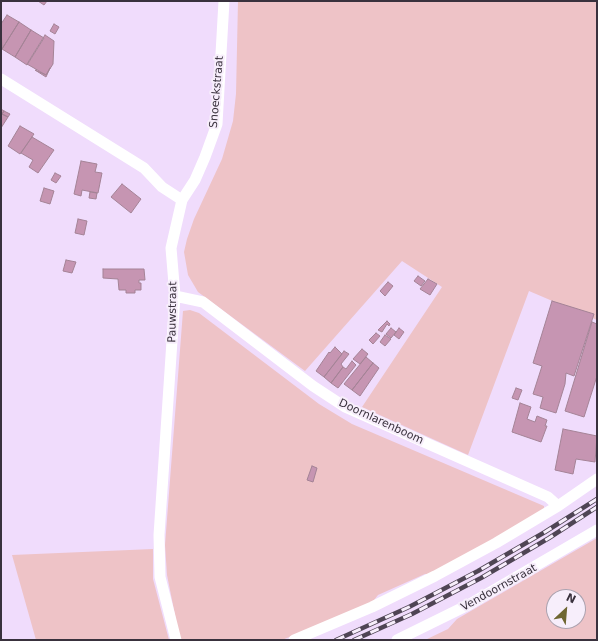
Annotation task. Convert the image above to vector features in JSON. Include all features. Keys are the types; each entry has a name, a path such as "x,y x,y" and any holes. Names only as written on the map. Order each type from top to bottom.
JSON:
{"street":[{"name":"Snoeckstraat","path":"182,200 197,174 217,124 224,1"},
{"path":"1,79 144,168 162,187 182,200"},
{"name":"Pauwstraat","path":"176,640 160,577 159,535 175,296 171,248 182,200"},
{"name":"Doornlarenboom","path":"175,296 202,302 313,386 345,407 548,497 558,506"},
{"path":"294,640 372,607 435,576 496,543 558,506 597,479"},
{"name":"Vendoornstraat","path":"397,640 470,604 597,530"}],"shaded area":[{"path":"238,1 597,1 597,320 529,291 468,455 362,407 442,287 402,261 305,371 198,292 188,275 184,252 187,239 194,219 222,159 233,121 236,94"},
{"path":"190,310 199,313 319,404 352,424 544,506 544,511 434,574 425,574 378,595 371,604 282,640 180,640 167,575 165,545 183,311"},
{"path":"597,538 597,640 425,640 448,629 457,619"},
{"path":"153,549 153,579 169,640 36,640 12,555"}],"building":[{"path":"38,1 47,1 44,5"},
{"path":"7,15 19,22 2,49 1,24"},
{"path":"19,22 31,30 15,57 2,49"},
{"path":"54,24 59,27 55,34 50,31"},
{"path":"31,30 44,38 27,65 15,57"},
{"path":"45,35 54,41 53,64 46,75 27,64"},
{"path":"50,68 46,77 35,70 46,75"},
{"path":"1,109 4,111 2,114 8,117 1,128"},
{"path":"4,111 10,114 8,117 2,114"},
{"path":"20,126 34,134 20,154 8,146"},
{"path":"32,137 54,150 38,173 29,167 33,160 21,153"},
{"path":"81,161 97,164 95,172 102,173 98,193 82,190 81,196 74,194"},
{"path":"55,173 61,176 56,183 51,180"},
{"path":"122,184 141,199 131,213 111,197"},
{"path":"44,188 54,191 50,204 40,201"},
{"path":"90,192 97,193 96,199 89,198"},
{"path":"78,219 87,221 84,235 75,233"},
{"path":"66,260 76,262 72,273 63,271"},
{"path":"103,269 144,269 145,280 139,280 139,283 141,283 141,290 135,290 135,293 126,293 126,290 119,290 118,279 103,278"},
{"path":"418,276 425,281 421,286 414,281"},
{"path":"428,279 437,284 430,295 420,289"},
{"path":"388,282 393,286 385,296 380,291"},
{"path":"552,301 594,314 574,376 566,373 565,384 556,413 540,408 543,397 533,394 542,366 533,363"},
{"path":"387,321 390,324 389,326 387,324 382,332 378,330"},
{"path":"592,322 597,324 597,376 584,417 565,411"},
{"path":"391,328 396,332 391,338 386,334"},
{"path":"399,328 404,332 399,339 394,335"},
{"path":"376,333 380,336 373,344 369,340"},
{"path":"385,335 391,339 385,346 380,342"},
{"path":"335,347 342,354 324,377 316,371 329,352 330,353"},
{"path":"362,349 368,354 360,364 353,359"},
{"path":"344,351 349,354 341,364 343,367 331,383 324,377"},
{"path":"366,357 373,363 352,390 344,384"},
{"path":"352,361 356,365 338,388 331,383 343,367 346,369"},
{"path":"373,363 379,368 360,396 352,390"},
{"path":"516,388 522,390 518,400 512,398"},
{"path":"520,403 531,407 527,419 535,422 537,416 547,420 545,426 547,426 541,442 512,432"},
{"path":"563,429 597,436 595,462 576,459 573,474 555,470"},
{"path":"312,466 317,468 313,482 307,480"}],"railway":[{"path":"336,640 409,607 478,571 545,532 597,499"},
{"path":"354,640 412,614 481,578 549,538 597,507"}]}
